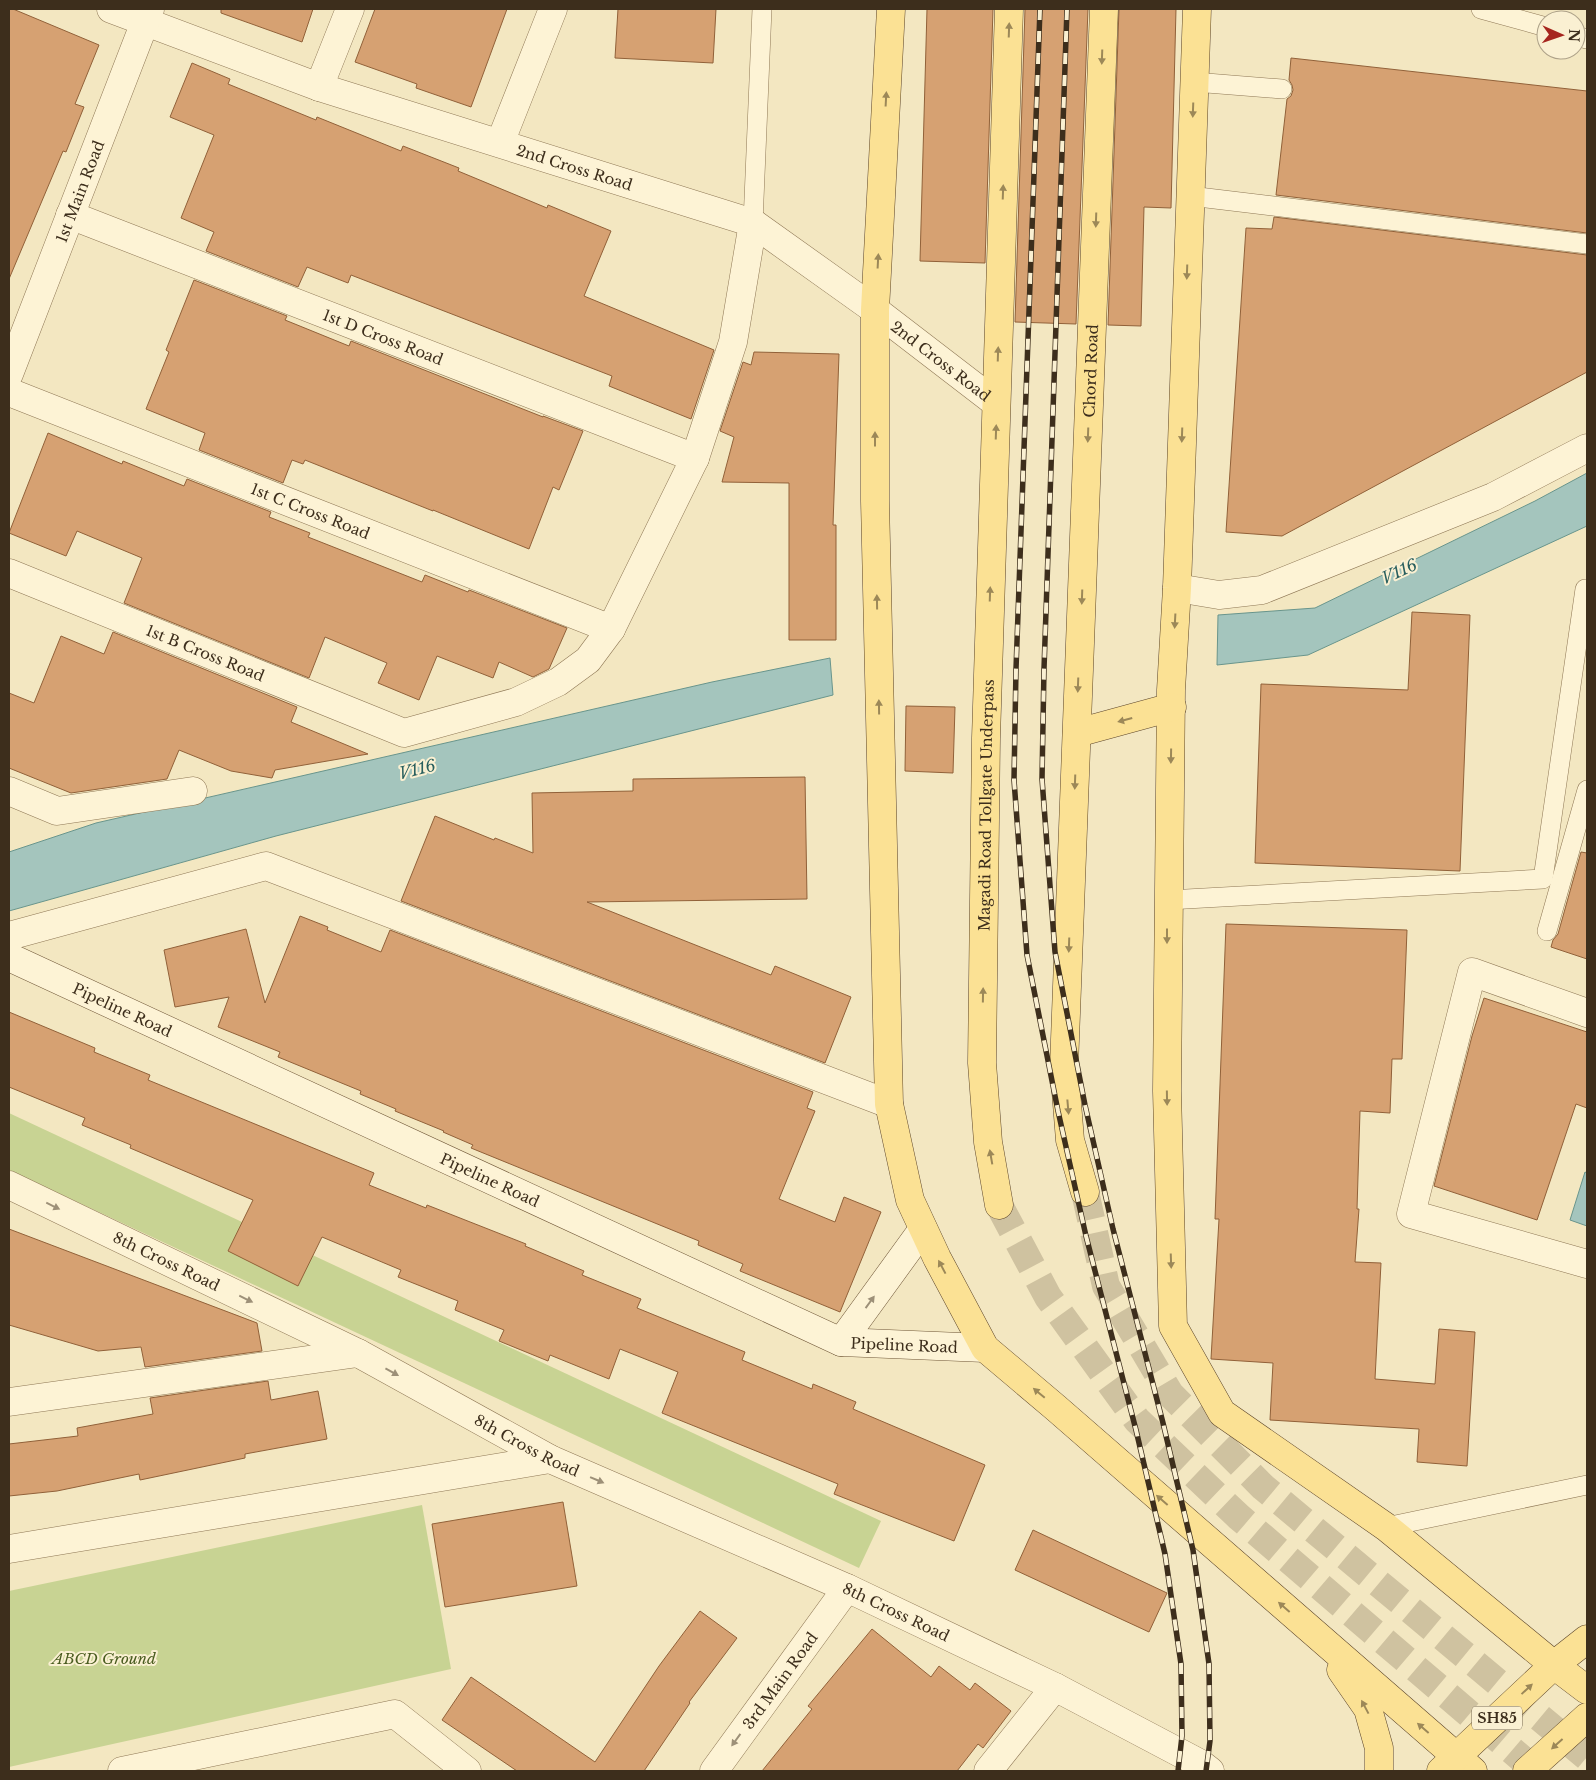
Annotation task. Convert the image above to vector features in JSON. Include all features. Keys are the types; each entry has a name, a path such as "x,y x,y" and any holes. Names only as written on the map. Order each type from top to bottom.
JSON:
{"main road":[{"path":"891,9 876,310 875,501 889,1104 910,1200 923,1229 985,1348 1321,1639 1456,1766"},
{"path":"996,403 1009,9"},
{"name":"Chord Road","path":"1077,733 1104,9"},
{"path":"1198,9 1173,653 1168,900 1166,1091 1173,1326 1222,1413 1386,1527 1587,1690"},
{"name":"Magadi Road Tollgate Underpass","path":"996,403 986,738 982,1063 988,1142 999,1205"},
{"path":"1085,1192 1070,1140 1064,1066 1077,733 1172,698"},
{"name":"SH85","path":"1456,1766 1554,1665 1587,1638"},
{"path":"1321,1639 1368,1709 1379,1748 1379,1771"},
{"path":"1527,1771 1587,1717"}],"street":[{"name":"2nd Cross Road","path":"111,9 148,15 319,88 753,223 876,310 996,403"},
{"path":"319,88 350,9"},
{"path":"500,143 553,9"},
{"name":"1st Main Road","path":"9,374 148,15"},
{"name":"1st D Cross Road","path":"70,215 695,458"},
{"path":"610,629 695,458 733,342 753,223"},
{"name":"1st C Cross Road","path":"9,392 610,629"},
{"path":"1177,588 1219,595 1262,590 1492,497 1587,448"},
{"name":"1st B Cross Road","path":"9,573 404,733 516,702 558,682 588,660 610,629"},
{"path":"9,791 57,811 194,791"},
{"path":"9,936 266,866 889,1104"},
{"name":"Pipeline Road","path":"9,957 841,1342 985,1348"},
{"path":"1587,1013 1472,972 1411,1214 1587,1264"},
{"name":"8th Cross Road","path":"9,1185 358,1353 550,1459 847,1588 1055,1688 1201,1764 1210,1771"},
{"path":"841,1342 923,1229"},
{"path":"9,1402 358,1353"},
{"path":"9,1548 550,1459"},
{"name":"3rd Main Road","path":"714,1771 847,1588"},
{"path":"988,1771 1055,1688"},
{"path":"133,1770 395,1714 467,1771"}],"lane":[{"path":"753,223 762,9"},
{"path":"1481,9 1536,24"},
{"path":"1194,82 1282,89"},
{"path":"1190,196 1587,244"},
{"path":"1168,900 1543,879 1585,589"},
{"path":"1547,931 1587,790"},
{"path":"1386,1527 1587,1485"}],"green space":[{"path":"9,1113 881,1521 859,1568 9,1170"},
{"name":"ABCD Ground","path":"422,1505 451,1669 9,1767 9,1591"}],"water":[{"name":"V116","path":"1587,473 1587,526 1308,655 1217,665 1218,615 1315,608 1535,501"},
{"name":"V116","path":"830,658 833,695 276,836 9,911 9,852 96,823 712,682"},
{"path":"1585,1172 1587,1173 1587,1226 1570,1220"}],"building":[{"path":"9,9 99,45 75,104 84,107 66,152 63,151 9,279"},
{"path":"221,9 313,9 302,42 221,13"},
{"path":"375,9 507,9 471,107 416,88 417,84 355,62"},
{"path":"618,9 716,9 713,63 615,58"},
{"path":"927,9 993,9 985,263 920,261"},
{"path":"1025,9 1088,9 1076,324 1015,322"},
{"path":"1119,9 1176,9 1171,208 1144,207 1141,326 1108,325"},
{"path":"1291,58 1587,91 1587,233 1276,195 1287,99 1291,96 1293,90 1289,80"},
{"path":"192,63 230,79 228,84 316,120 317,117 401,151 403,146 459,168 458,171 547,208 548,205 611,231 584,296 714,350 691,419 609,386 612,376 351,275 348,283 307,267 298,287 206,251 214,232 181,218 214,135 170,117"},
{"path":"1274,217 1587,255 1587,372 1282,536 1226,532 1246,228 1272,229"},
{"path":"194,280 287,316 285,320 349,346 351,341 583,431 559,490 553,487 529,549 305,460 303,464 292,460 283,483 199,450 205,433 146,409 169,352 166,350"},
{"path":"754,352 839,354 833,525 836,525 836,640 789,640 789,483 722,482 734,437 720,431 743,362 751,365"},
{"path":"48,433 122,464 123,461 184,486 187,479 271,512 269,517 310,533 308,537 422,582 425,575 567,628 549,669 533,677 499,662 493,678 437,656 419,700 378,683 387,663 325,637 309,678 124,603 142,558 77,531 66,556 9,533"},
{"path":"1412,612 1470,615 1460,871 1255,863 1261,684 1408,690"},
{"path":"113,632 297,707 291,722 368,754 275,770 272,778 231,771 179,750 167,779 71,793 9,768 9,693 34,703 61,636 104,654"},
{"path":"906,706 955,707 953,773 905,771"},
{"path":"805,777 807,899 587,902 771,975 775,966 851,997 825,1063 401,901 435,816 494,840 495,838 533,853 532,793 633,791 633,779"},
{"path":"1581,852 1587,853 1587,959 1551,947 1553,940 1558,934"},
{"path":"300,916 328,927 327,930 381,952 390,930 813,1092 807,1108 815,1111 779,1199 835,1222 844,1197 881,1212 840,1312 740,1271 743,1264 698,1245 699,1241 471,1148 473,1145 395,1111 396,1109 360,1094 361,1091 278,1057 280,1052 218,1027 229,997 175,1007 164,950 246,929 265,1003"},
{"path":"1226,924 1407,930 1402,1059 1392,1059 1390,1113 1360,1111 1357,1209 1359,1209 1355,1262 1381,1263 1375,1379 1435,1384 1439,1329 1475,1332 1467,1466 1417,1462 1419,1429 1270,1420 1273,1363 1211,1359 1219,1219 1215,1219"},
{"path":"1484,998 1587,1032 1587,1108 1576,1104 1537,1220 1434,1186 1472,1036"},
{"path":"9,1012 95,1048 94,1052 150,1075 148,1080 374,1173 369,1185 426,1208 427,1205 526,1244 525,1246 584,1271 582,1275 641,1299 637,1308 745,1352 742,1360 812,1389 813,1384 856,1402 853,1409 985,1465 954,1541 834,1494 838,1484 662,1413 678,1372 620,1349 609,1379 550,1355 548,1361 499,1341 504,1330 455,1310 458,1301 398,1277 401,1270 322,1237 298,1286 228,1251 253,1200 130,1148 131,1145 82,1125 85,1118 9,1087"},
{"path":"9,1229 257,1323 262,1351 145,1367 141,1347 98,1351 9,1325"},
{"path":"268,1381 271,1400 318,1391 327,1439 245,1454 245,1458 140,1480 139,1474 57,1491 9,1496 9,1444 78,1436 77,1428 153,1414 150,1398"},
{"path":"563,1502 577,1586 445,1607 432,1524"},
{"path":"1033,1530 1167,1593 1149,1632 1015,1570"},
{"path":"700,1611 737,1638 689,1702 644,1771 517,1771 442,1720 471,1677 595,1762 659,1666"},
{"path":"872,1629 931,1677 939,1666 970,1690 975,1683 1011,1711 983,1748 978,1744 957,1771 762,1771 812,1709 808,1706"}],"tunnel":[{"path":"1085,1192 1106,1286 1170,1394 1263,1487 1587,1757"},
{"path":"999,1205 1048,1297 1137,1420 1239,1517 1536,1771"}],"railway":[{"path":"1040,9 1016,669 1014,780 1027,955 1058,1111 1086,1236 1136,1430 1165,1554 1181,1664 1182,1736 1178,1771"},
{"path":"1067,9 1044,669 1042,779 1055,952 1085,1105 1113,1229 1163,1423 1193,1550 1209,1664 1210,1741 1206,1771"}]}
